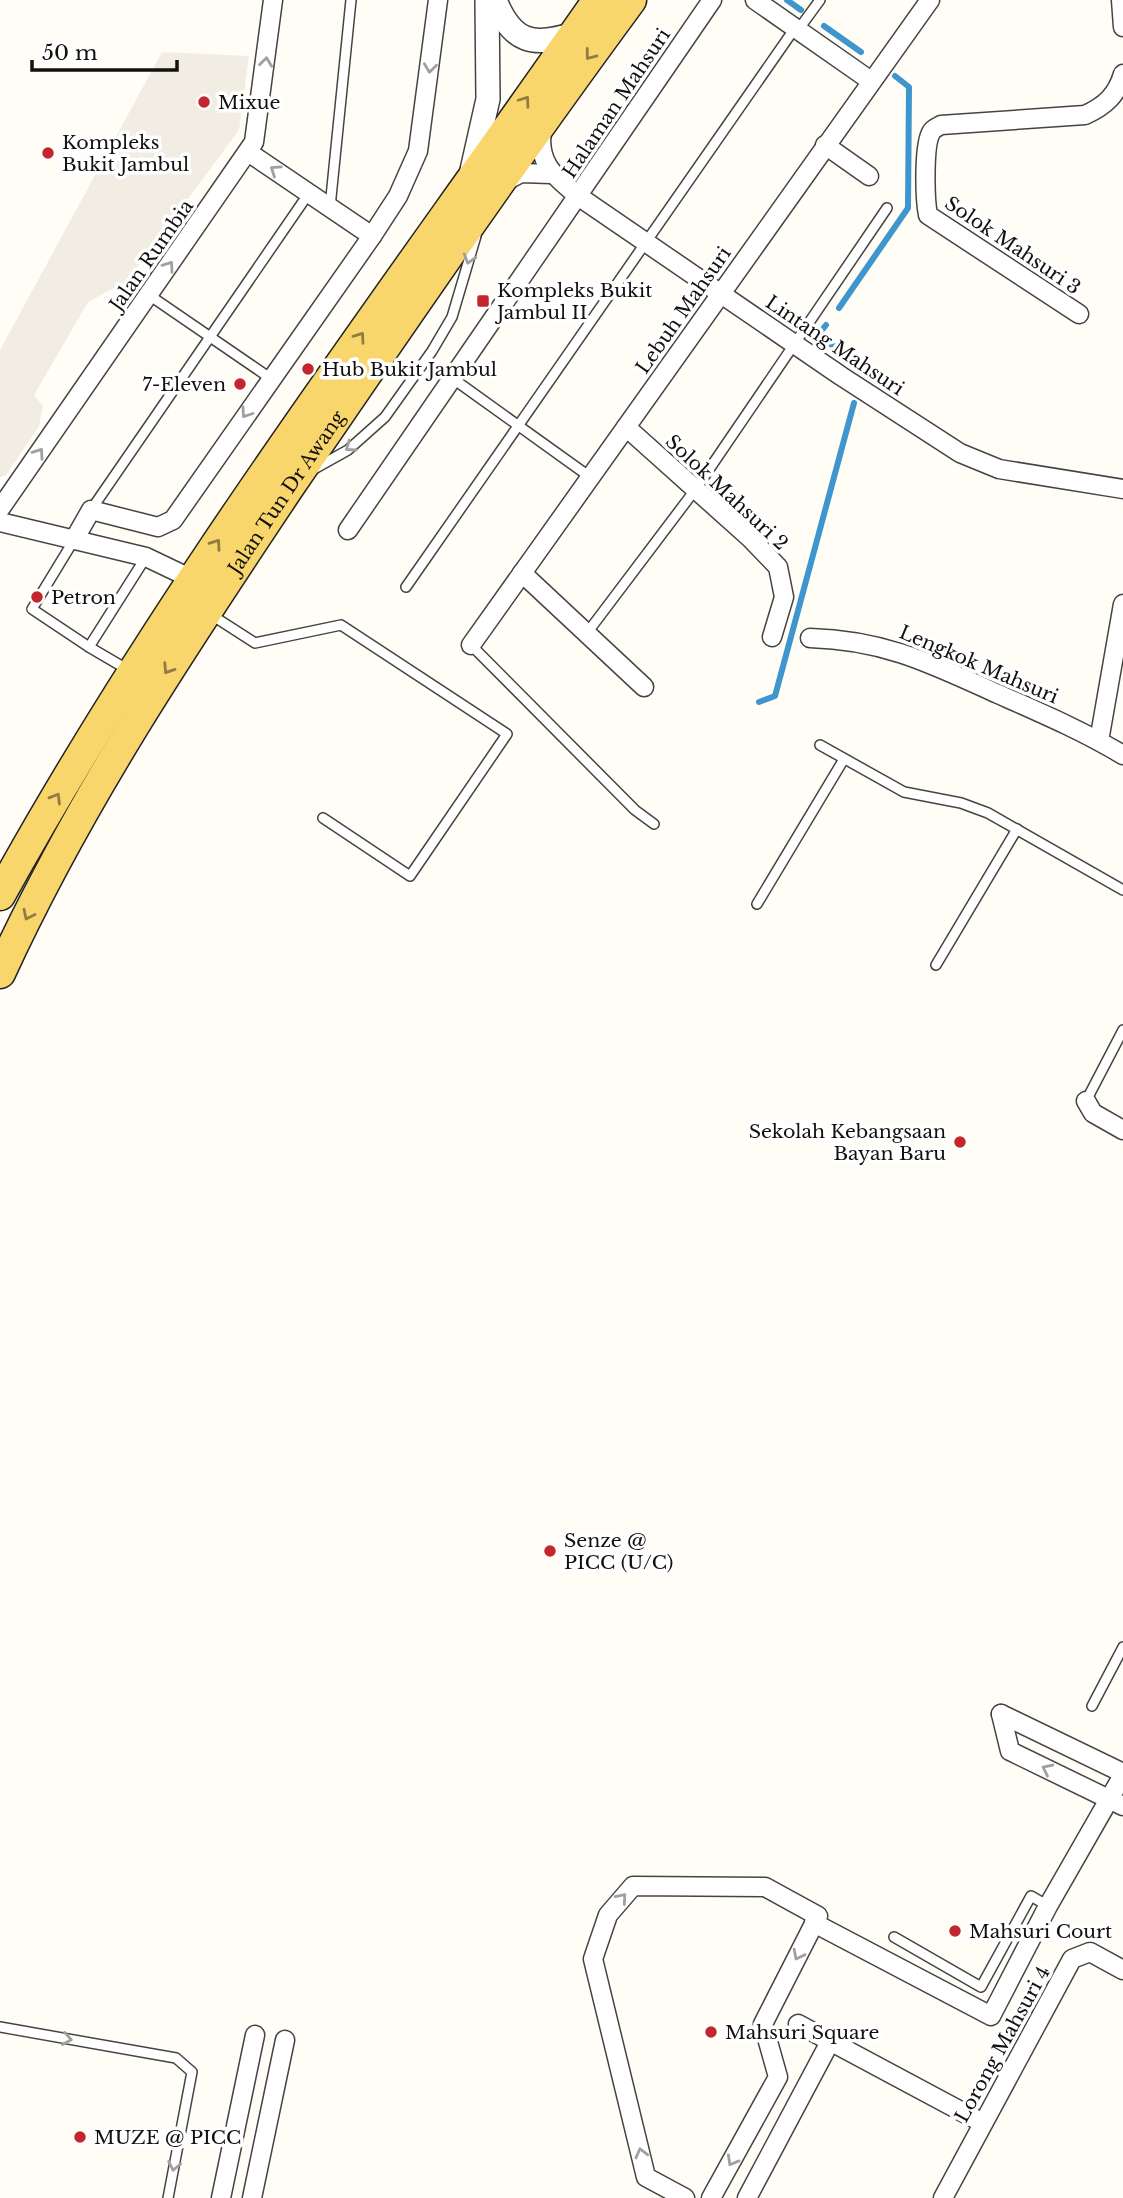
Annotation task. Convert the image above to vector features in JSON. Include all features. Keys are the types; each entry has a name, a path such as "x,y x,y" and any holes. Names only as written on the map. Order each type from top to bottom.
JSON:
{"main road":[{"name":"Jalan Tun Dr Awang","path":"2,963 50,871 159,683 290,487 574,34 598,0"},
{"name":"Jalan Tun Dr Awang","path":"0,895 131,672 192,579 480,185 546,115 631,0"},
{"path":"0,879 21,857"}],"street":[{"name":"Jalan Rumbia","path":"0,509 248,152 257,132 273,0"},
{"path":"74,540 91,510 158,527 166,526 173,520 372,236 398,196 418,151 438,0"},
{"path":"487,0 488,99 480,185 506,180 522,173 551,174 540,139 546,115"},
{"path":"495,0 503,20 528,40 544,43 574,34"},
{"name":"Halaman Mahsuri","path":"578,196 712,0"},
{"path":"755,0 871,81"},
{"name":"Lebuh Mahsuri","path":"471,645 930,0"},
{"path":"1121,0 1123,27"},
{"name":"Solok Mahsuri 3","path":"1079,314 928,215 925,203 928,141 932,131 941,125 1085,115 1104,106 1119,88 1123,74"},
{"path":"825,145 869,176"},
{"path":"248,152 372,236"},
{"name":"Lintang Mahsuri","path":"551,174 578,196 794,344 980,463 999,469 1123,489"},
{"path":"348,530 578,196"},
{"name":"Solok Mahsuri 2","path":"626,427 768,554 778,567 784,597 772,638"},
{"path":"0,522 146,556 192,579"},
{"path":"522,573 644,687"},
{"path":"1099,741 1123,609"},
{"name":"Lengkok Mahsuri","path":"810,638 872,643 900,651 1099,741 1123,755"},
{"path":"1086,1101 1093,1113 1123,1130"},
{"path":"814,1923 991,2016 1048,1906 1115,1802 1123,1774 1002,1714 1010,1751 1115,1802"},
{"path":"685,2198 646,2177 593,1959 608,1915 634,1886 765,1887 818,1916 763,2024 778,2077 711,2198"},
{"name":"Lorong Mahsuri 4","path":"943,2198 1072,1959 1090,1952 1123,1970"},
{"path":"798,2024 982,2123"},
{"path":"221,2198 255,2035"},
{"path":"252,2198 285,2040"},
{"path":"747,2198 831,2040"}],"lane":[{"path":"330,207 351,0"},
{"path":"406,587 646,243 820,0"},
{"path":"290,487 348,450 385,417 432,351 452,317 480,185"},
{"path":"91,510 309,193"},
{"path":"587,633 695,490 887,208"},
{"path":"149,295 270,378"},
{"path":"452,378 590,477"},
{"path":"74,540 32,609 131,672"},
{"path":"89,647 146,556"},
{"path":"205,612 255,643 341,625 507,734 410,877 323,818"},
{"path":"471,645 635,810 654,824"},
{"path":"820,745 904,792 961,803 988,813 1123,890"},
{"path":"757,904 844,759"},
{"path":"936,965 1017,829"},
{"path":"1086,1101 1123,1030"},
{"path":"1092,1706 1123,1647"},
{"path":"894,1937 981,1987 1031,1896 1048,1906"},
{"path":"0,2027 176,2058 192,2072 168,2198"}],"shaded area":[{"path":"162,52 249,56 239,130 127,281 88,302 34,395 43,406 39,426 6,475 0,477 0,350"}],"waterway":[{"path":"787,0 801,10"},
{"path":"824,26 861,52"},
{"path":"839,308 908,208 909,87 895,76"},
{"path":"826,325 818,335 867,370 866,375"},
{"path":"759,702 775,696 854,403"}],"place":[{"name":"Mixue","path":"204,102"},
{"name":"Kompleks Bukit Jambul","path":"48,153"},
{"name":"Kompleks Bukit Jambul II","path":"483,301"},
{"name":"Hub Bukit Jambul","path":"308,369"},
{"name":"7-Eleven","path":"240,384"},
{"name":"Petron","path":"37,597"},
{"name":"Sekolah Kebangsaan Bayan Baru","path":"960,1142"},
{"name":"Senze @ PICC (U/C)","path":"550,1551"},
{"name":"Mahsuri Court","path":"955,1931"},
{"name":"Mahsuri Square","path":"711,2032"},
{"name":"MUZE @ PICC","path":"80,2137"}]}
